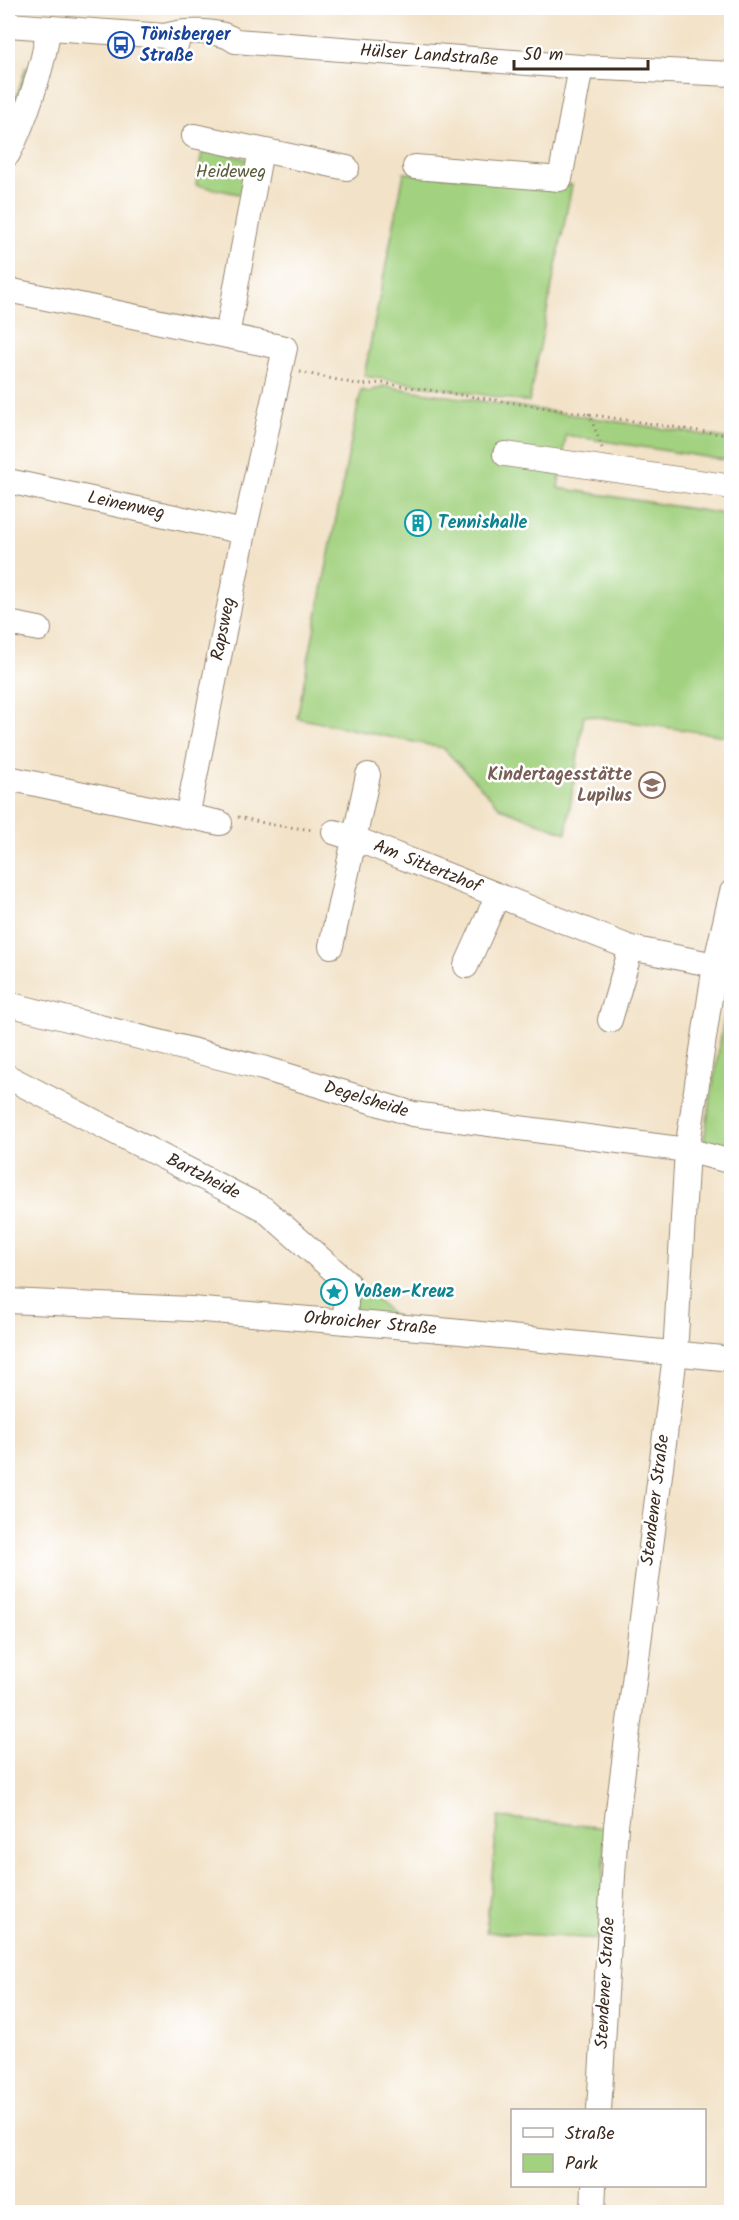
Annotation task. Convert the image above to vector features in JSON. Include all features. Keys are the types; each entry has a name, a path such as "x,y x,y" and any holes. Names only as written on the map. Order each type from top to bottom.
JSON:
{"street":[{"name":"Hülser Landstraße","path":"8,25 165,36 176,32 207,32 225,34 235,41 581,67 732,74"},
{"path":"8,154 18,134 47,44 48,28"},
{"path":"415,167 560,178 581,67"},
{"path":"194,136 347,168"},
{"path":"227,336 261,150"},
{"path":"8,290 285,348 280,368"},
{"name":"Rapsweg","path":"187,817 244,531 280,368"},
{"path":"504,454 732,487"},
{"name":"Leinenweg","path":"8,481 244,531"},
{"path":"8,623 39,629"},
{"name":"Am Sittertzhof","path":"331,946 345,835 368,775"},
{"path":"8,778 220,823"},
{"name":"Am Sittertzhof","path":"345,835 632,948 716,964"},
{"name":"Stendener Straße","path":"599,2109 616,1826 675,1355 687,1150 716,964 732,892"},
{"name":"Am Sittertzhof","path":"466,966 498,896"},
{"path":"610,1020 632,948"},
{"name":"Degelsheide","path":"8,1004 263,1068 413,1114 687,1150 732,1162"},
{"name":"Bartzheide","path":"8,1077 264,1209 347,1282 345,1322"},
{"name":"Orbroicher Straße","path":"8,1301 191,1309 732,1359"},
{"path":"593,2212 594,2187"}],"path":[{"path":"280,368 361,385 382,383 732,436"},
{"path":"589,413 609,470"},
{"path":"220,823 239,816 273,825 345,835"}],"green space":[{"path":"34,66 20,102 8,123 26,67"},
{"name":"Heideweg","path":"203,147 250,160 248,196 196,185"},
{"path":"404,173 572,185 529,402 364,376"},
{"path":"383,386 731,439 731,461 566,435 558,488 731,515 731,737 584,715 566,833 501,808 443,748 297,718 361,390 369,392"},
{"path":"731,976 731,1150 712,1145 704,1139"},
{"path":"354,1292 368,1293 400,1321 355,1312"},
{"path":"498,1817 606,1828 600,1939 486,1932"}],"place":[{"name":"Tönisberger Straße","path":"121,45"},
{"name":"Tennishalle","path":"418,523"},
{"name":"Kindertagesstätte Lupilus","path":"652,785"},
{"name":"Voßen-Kreuz","path":"334,1292"}]}
